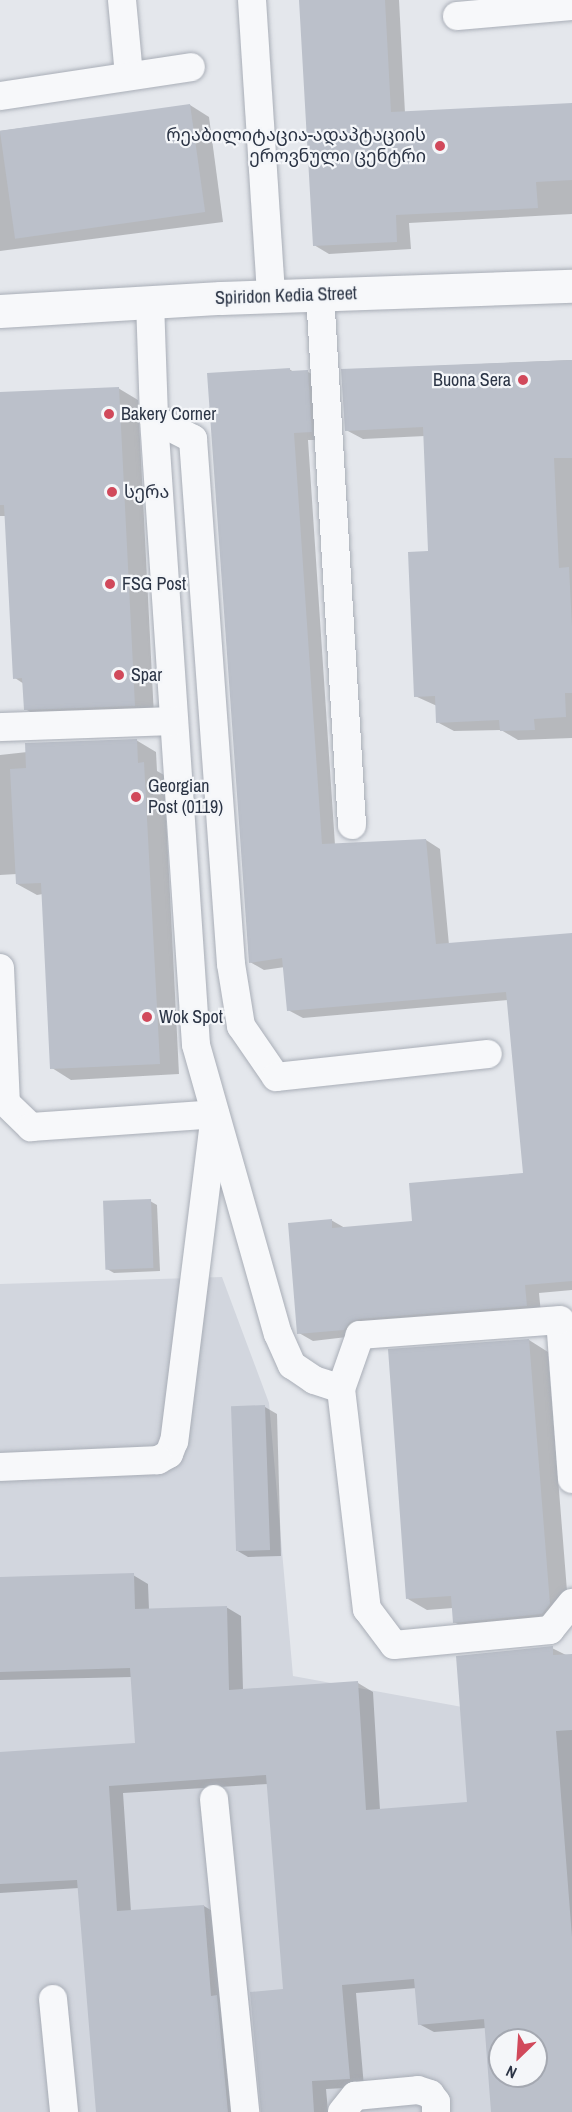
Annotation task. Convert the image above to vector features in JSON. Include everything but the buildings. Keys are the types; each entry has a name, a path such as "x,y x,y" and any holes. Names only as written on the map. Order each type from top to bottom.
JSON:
{"street":[{"name":"Spiridon Kedia Street","path":"0,311 320,294 572,286"}],"lane":[{"path":"122,0 129,76"},
{"path":"252,0 271,297"},
{"path":"457,16 572,6"},
{"path":"0,96 191,67"},
{"path":"320,294 352,825"},
{"path":"150,302 154,419 174,721 181,792 196,1045 278,1334 292,1365 314,1380 341,1389"},
{"path":"154,419 193,439 231,964 241,1026 276,1077 488,1054"},
{"path":"0,727 174,721"},
{"path":"0,968 3,1103 31,1126 215,1114"},
{"path":"0,1467 158,1460 169,1454 174,1442 215,1114"},
{"path":"572,1479 560,1320 360,1335 341,1389 367,1609 394,1645 550,1630 572,1603"},
{"path":"214,1799 245,2112"},
{"path":"52,1999 64,2112"},
{"path":"342,2112 355,2096 418,2090 430,2094 436,2102 436,2112"}],"shaded area":[{"path":"222,1277 269,1403 293,1676 572,1727 572,2112 0,2112 0,1284"}],"place":[{"name":"რეაბილიტაცია-ადაპტაციის ეროვნული ცენტრი","path":"440,146"},
{"name":"Buona Sera","path":"523,380"},
{"name":"Bakery Corner","path":"109,414"},
{"name":"სერა","path":"112,492"},
{"name":"FSG Post","path":"110,584"},
{"name":"Spar","path":"119,675"},
{"name":"Georgian Post (0119)","path":"136,797"},
{"name":"Wok Spot","path":"147,1017"}]}
